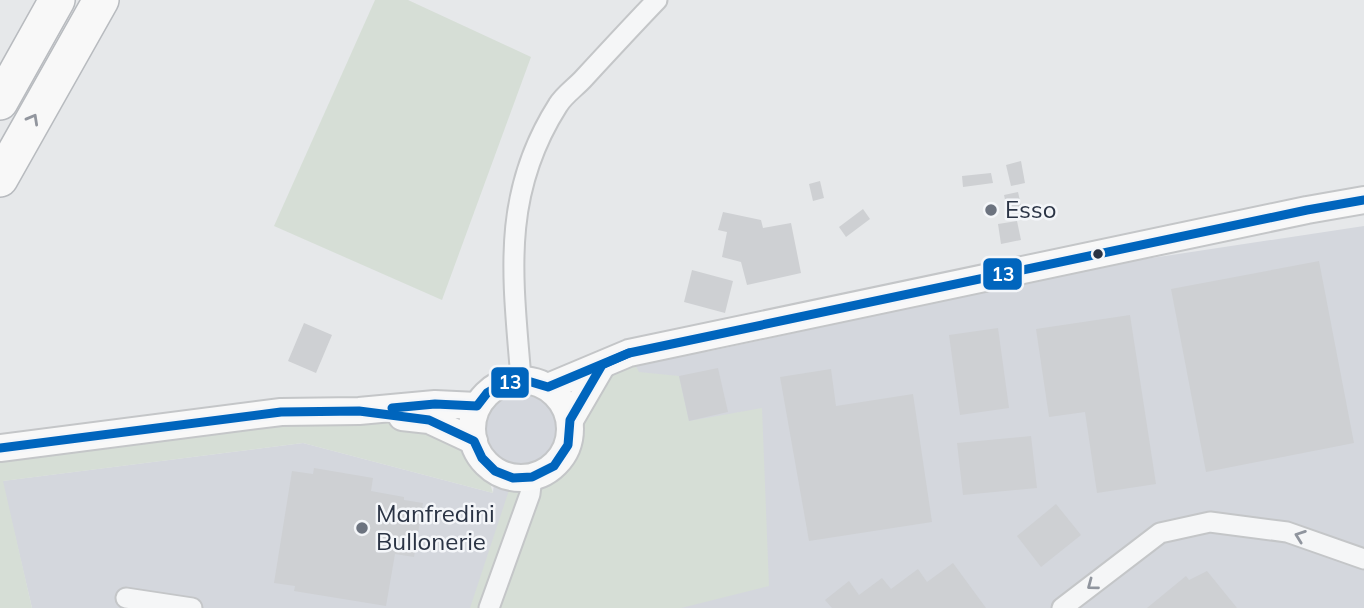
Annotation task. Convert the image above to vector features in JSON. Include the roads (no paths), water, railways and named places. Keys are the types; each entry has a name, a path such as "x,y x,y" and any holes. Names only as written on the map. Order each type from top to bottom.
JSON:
{"highway":[{"path":"0,102 57,0"},
{"path":"0,179 101,0"}],"main road":[{"path":"548,387 629,354 1364,200"},
{"path":"570,420 602,366"},
{"path":"521,379 548,387 566,407 570,420 568,445 554,466 532,477 513,478 495,471 482,458 474,441 472,429 478,406 487,393 521,379"},
{"path":"0,448 281,412 359,411 435,404 478,406"},
{"path":"359,411 429,420 474,441"}],"street":[{"path":"521,379 512,273 515,222 521,190 537,146 559,103 657,0"},
{"path":"489,608 530,494 532,477"},
{"path":"1062,608 1160,533 1210,522 1287,532 1364,559"},
{"path":"126,598 192,608"}],"place":[{"name":"Esso","path":"991,210"},
{"name":"Manfredini Bullonerie","path":"362,528"}]}
